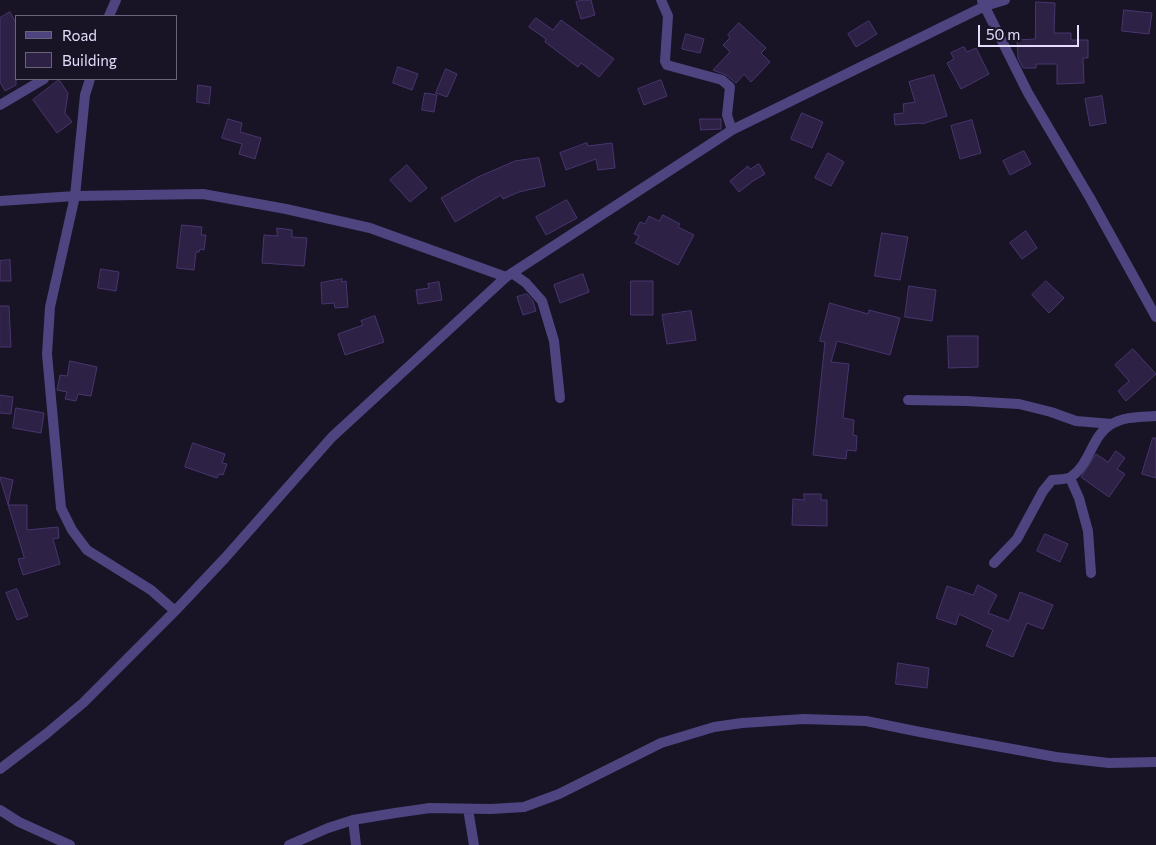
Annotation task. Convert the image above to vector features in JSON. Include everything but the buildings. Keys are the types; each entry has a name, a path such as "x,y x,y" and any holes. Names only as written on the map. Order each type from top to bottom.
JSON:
{"street":[{"path":"109,15 116,0"},
{"path":"661,0 668,16 667,65 722,80 730,87 727,115 732,130"},
{"path":"0,770 83,703 225,558 332,437 509,275 732,130 983,3 1005,0"},
{"path":"983,3 1028,93 1090,198 1156,317"},
{"path":"0,105 42,80"},
{"path":"90,80 85,95 75,196 50,307 47,354 61,508 72,530 87,550 151,590 175,611"},
{"path":"0,201 75,196 203,194 277,207 370,228 509,275 526,283 542,301 554,341 560,398"},
{"path":"908,400 967,400 1019,404 1076,421 1112,424"},
{"path":"994,563 1016,539 1043,491 1052,480 1070,478 1087,459 1102,431 1112,424 1127,418 1156,416"},
{"path":"1070,478 1079,498 1088,532 1092,573"},
{"path":"289,845 328,828 353,820 430,808 524,808 559,794 661,743 714,727 742,723 866,720 1056,757 1110,763 1156,762"},
{"path":"468,809 474,845"},
{"path":"0,810 19,822 70,845"},
{"path":"353,820 356,845"}]}
